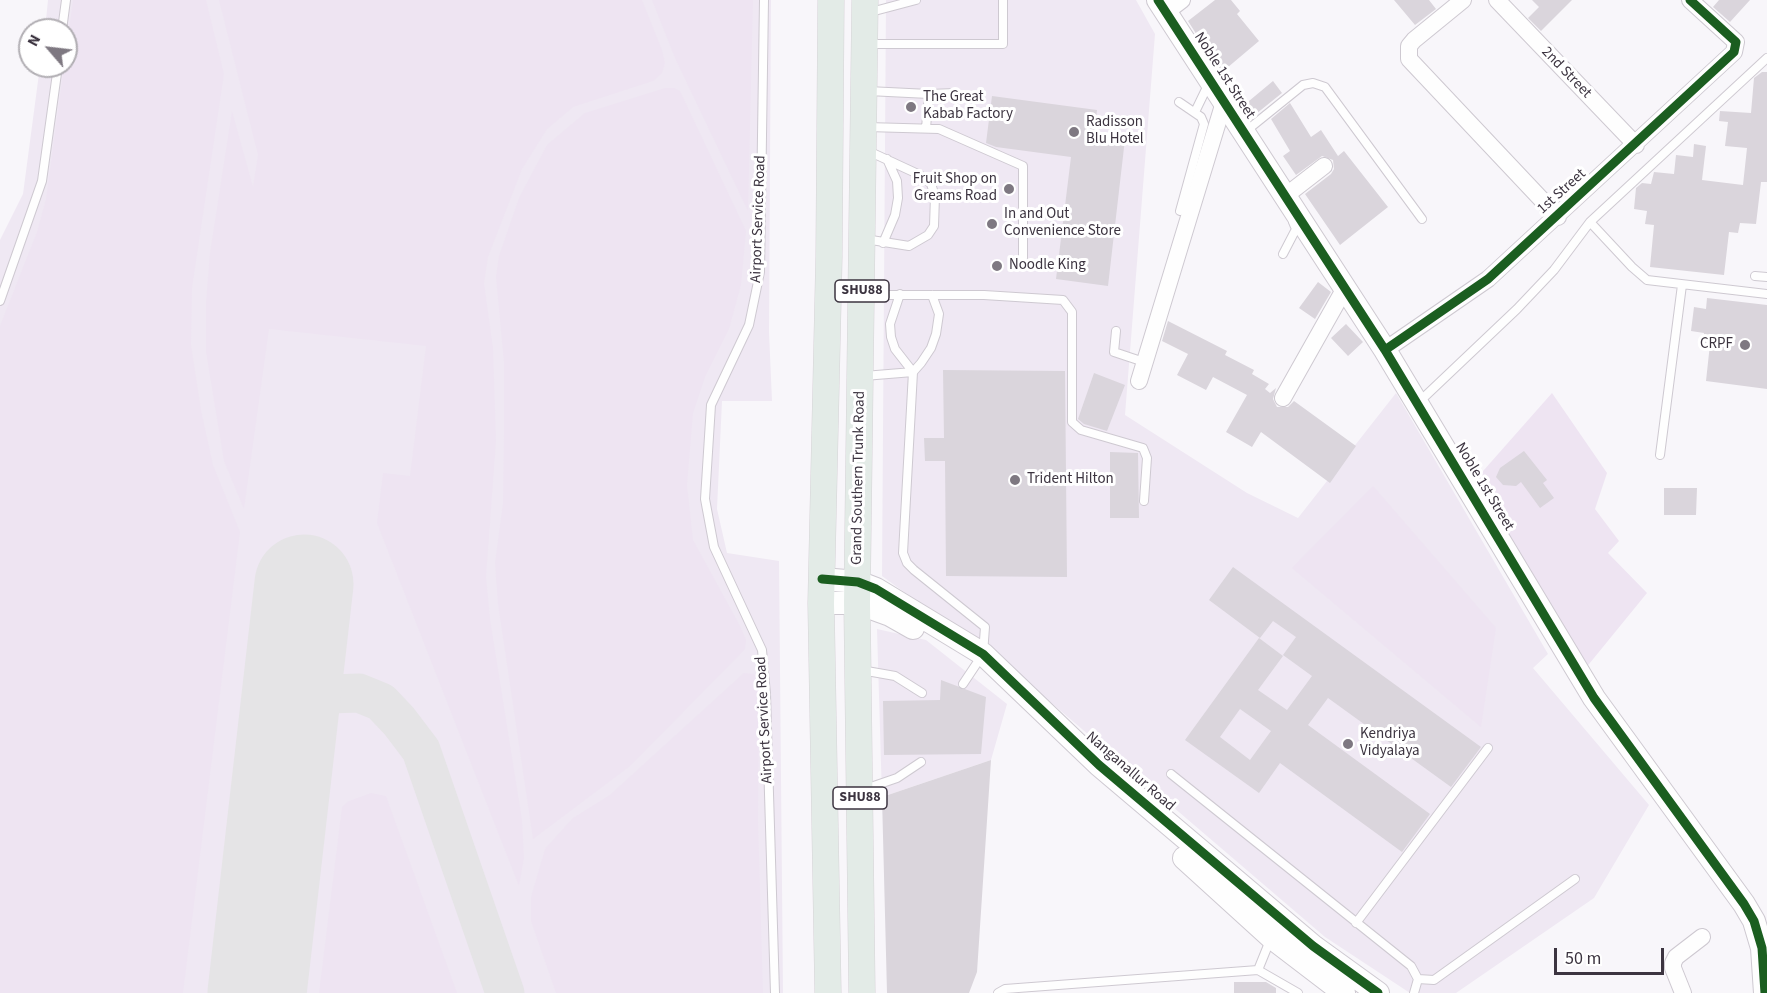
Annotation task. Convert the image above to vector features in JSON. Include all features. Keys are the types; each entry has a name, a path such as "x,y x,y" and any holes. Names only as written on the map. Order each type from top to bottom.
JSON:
{"main road":[{"name":"SHU88","path":"828,993 821,591 829,256 831,0"},
{"name":"Grand Southern Trunk Road","path":"862,993 858,592 862,295 872,241 863,138 866,7"}],"street":[{"path":"1463,0 1413,40 1409,46 1409,59 1558,217"},
{"name":"2nd Street","path":"1497,0 1636,145"},
{"name":"1st Street","path":"1385,350 1488,279 1558,217 1734,52 1736,42 1690,0"},
{"name":"Noble 1st Street","path":"1168,4 1210,81 1291,214 1345,288 1385,350 1594,698 1726,877 1754,921 1762,948 1766,993"},
{"path":"1139,381 1224,102"},
{"path":"1291,214 1324,166"},
{"path":"1283,398 1345,288"},
{"name":"Nanganallur Road","path":"858,592 876,589 979,659 1020,702 1095,769 1272,938 1344,993"},
{"path":"821,591 858,592"},
{"name":"Nanganallur Road","path":"1095,769 1312,946 1378,993"},
{"path":"1683,993 1673,963 1676,957 1702,937"}],"lane":[{"path":"64,18 66,0"},
{"name":"Airport Service Road","path":"764,0 760,272 749,325 711,405 705,499 714,547 762,650 767,706 775,993"},
{"path":"866,7 916,0"},
{"path":"866,44 1003,44 1003,0"},
{"path":"1416,404 1517,309 1554,270 1590,222 1767,58"},
{"path":"0,301 42,181 56,78"},
{"path":"1195,112 1210,81"},
{"path":"1244,134 1303,85 1313,84 1325,87 1422,219"},
{"path":"864,91 955,93"},
{"path":"926,128 929,94"},
{"path":"1179,102 1195,112 1204,124 1180,211"},
{"path":"863,138 926,128 939,129 1023,166 1023,258"},
{"path":"863,138 886,159 920,175 932,184 935,196 934,226 928,235 909,246 872,241"},
{"path":"872,241 896,215 897,181 886,159"},
{"path":"1283,254 1296,229 1291,214"},
{"path":"1590,222 1640,276 1655,282 1767,294"},
{"path":"1755,276 1767,277"},
{"path":"1660,455 1682,285"},
{"path":"862,295 900,294 1063,300 1072,312 1072,422 1081,429 1143,448 1147,458 1144,501"},
{"path":"900,294 890,324 891,337 895,349 913,372"},
{"path":"932,295 939,314 936,334 931,348 913,372 903,553 907,563 914,570 985,627 979,659 963,684"},
{"path":"1116,332 1114,352 1144,362"},
{"path":"861,376 913,372"},
{"path":"858,670 895,676 922,693"},
{"path":"1356,923 1488,748"},
{"path":"860,791 897,778 921,762"},
{"path":"1171,774 1411,966 1418,980 1414,993"},
{"path":"1418,980 1434,980 1575,879"},
{"path":"1258,970 1272,938"},
{"path":"998,993 1005,989 1258,970 1298,993"}],"shaded area":[{"path":"48,0 771,0 769,332 772,401 722,401 717,509 727,553 779,561 783,993 0,993 0,240 23,194 38,78 78,78 78,18 46,18"},
{"path":"73,0 206,0 224,74 192,288 191,345 201,410 213,465 240,532 183,993 0,993 0,326 37,232 46,199 62,78 78,78 78,18 71,18"},
{"path":"219,0 642,0 662,50 665,63 662,73 653,81 573,107 547,129 522,169 488,257 484,283 493,348 496,441 486,577 490,619 522,820 524,858 519,886 377,523 383,473 410,476 426,346 269,329 244,509 224,461 206,352 206,302 210,253 232,111 253,187 258,155"},
{"path":"652,0 753,0 748,211 675,58"},
{"path":"886,0 1136,0 1155,34 1125,415 1247,493 1298,518 1396,393 1548,654 1533,668 1649,805 1594,898 1456,993 1410,993 1325,937 1027,682 882,576"},
{"path":"665,88 680,91 746,231 741,285 729,329 705,377 693,413 687,485 693,540 740,626 746,640 745,649 630,766 533,839 498,604 495,563 503,503 504,431 504,363 496,277 499,256 519,198 547,145 585,113"},
{"path":"1552,393 1607,473 1595,509 1619,541 1608,553 1647,593 1585,669 1476,479"},
{"path":"1373,486 1496,628 1481,727 1292,568"},
{"path":"877,629 926,640 1007,704 991,760 882,797"},
{"path":"744,673 754,674 759,683 758,820 763,993 556,993 531,921 531,897 545,849 573,818 610,795"},
{"path":"371,793 386,796 457,993 319,993 342,807 349,801"}],"building":[{"path":"1215,0 1231,0 1240,11 1237,14 1259,41 1221,73 1188,21"},
{"path":"1394,0 1429,0 1436,9 1415,25"},
{"path":"1532,0 1572,0 1541,31 1528,18 1539,7"},
{"path":"1719,0 1750,0 1730,22 1713,7"},
{"path":"1762,72 1767,72 1767,182 1761,182 1756,224 1740,223 1738,233 1729,232 1724,275 1650,267 1654,225 1645,224 1647,211 1634,209 1636,188 1642,183 1651,184 1654,172 1674,174 1676,155 1693,157 1694,144 1706,146 1702,180 1743,185 1747,148 1725,146 1728,122 1719,121 1720,111 1751,113 1754,78"},
{"path":"1273,81 1282,93 1251,118 1243,106"},
{"path":"992,96 1097,110 1094,135 1125,139 1108,286 1056,279 1071,157 996,147 986,143"},
{"path":"1290,103 1311,137 1321,130 1338,156 1344,151 1388,207 1340,245 1305,194 1331,174 1334,169 1333,160 1322,156 1296,175 1283,156 1290,151 1271,119"},
{"path":"1318,282 1331,292 1315,319 1299,308"},
{"name":"CRPF","path":"1707,298 1767,305 1767,389 1706,381 1710,344 1703,343 1704,333 1691,331 1694,307 1706,309"},
{"path":"1168,321 1227,351 1225,355 1254,370 1252,374 1269,384 1265,389 1270,393 1276,388 1273,399 1277,407 1288,407 1294,401 1356,446 1330,483 1261,432 1252,447 1226,432 1247,395 1213,377 1206,390 1177,375 1188,354 1162,341"},
{"path":"1346,324 1363,342 1348,356 1331,338"},
{"path":"943,370 1065,371 1067,577 946,576 945,461 925,461 924,438 944,438"},
{"path":"1094,373 1125,385 1107,431 1084,424 1078,419"},
{"path":"1524,451 1547,480 1543,483 1554,498 1540,508 1521,482 1516,486 1503,485 1496,477 1500,468"},
{"path":"1110,452 1138,453 1139,518 1110,518"},
{"path":"1664,488 1697,488 1696,515 1664,515"},
{"path":"1233,567 1481,747 1451,787 1328,698 1308,725 1430,814 1402,852 1280,763 1259,793 1185,740 1259,638 1283,656 1258,690 1287,710 1312,676 1283,655 1296,637 1273,621 1260,638 1209,600","holes":["1240,709 1271,731 1250,760 1220,737"]},
{"path":"941,680 986,697 981,754 884,755 883,701 940,700"},
{"path":"991,760 977,972 969,993 887,993 882,797"},
{"path":"1234,982 1266,982 1276,988 1276,993 1234,993"}],"taxiway":[{"path":"287,730 295,714 308,703 330,694 359,693 381,702 399,721 421,750 505,993"}],"runway":[{"path":"257,993 304,584"}],"cycle path":[{"path":"1158,0 1385,350 1594,698 1744,904 1754,921 1762,948 1765,993"},
{"path":"1385,350 1488,279 1734,52 1736,42 1690,0"},
{"path":"822,579 858,582 876,589 983,654 1099,765 1313,946 1378,993"}],"place":[{"name":"The Great Kabab Factory","path":"911,107"},
{"name":"Radisson Blu Hotel","path":"1074,132"},
{"name":"Fruit Shop on Greams Road","path":"1009,189"},
{"name":"In and Out Convenience Store","path":"992,224"},
{"name":"Noodle King","path":"997,266"},
{"name":"CRPF","path":"1745,345"},
{"name":"Trident Hilton","path":"1015,480"},
{"name":"Kendriya Vidyalaya","path":"1348,744"}]}
